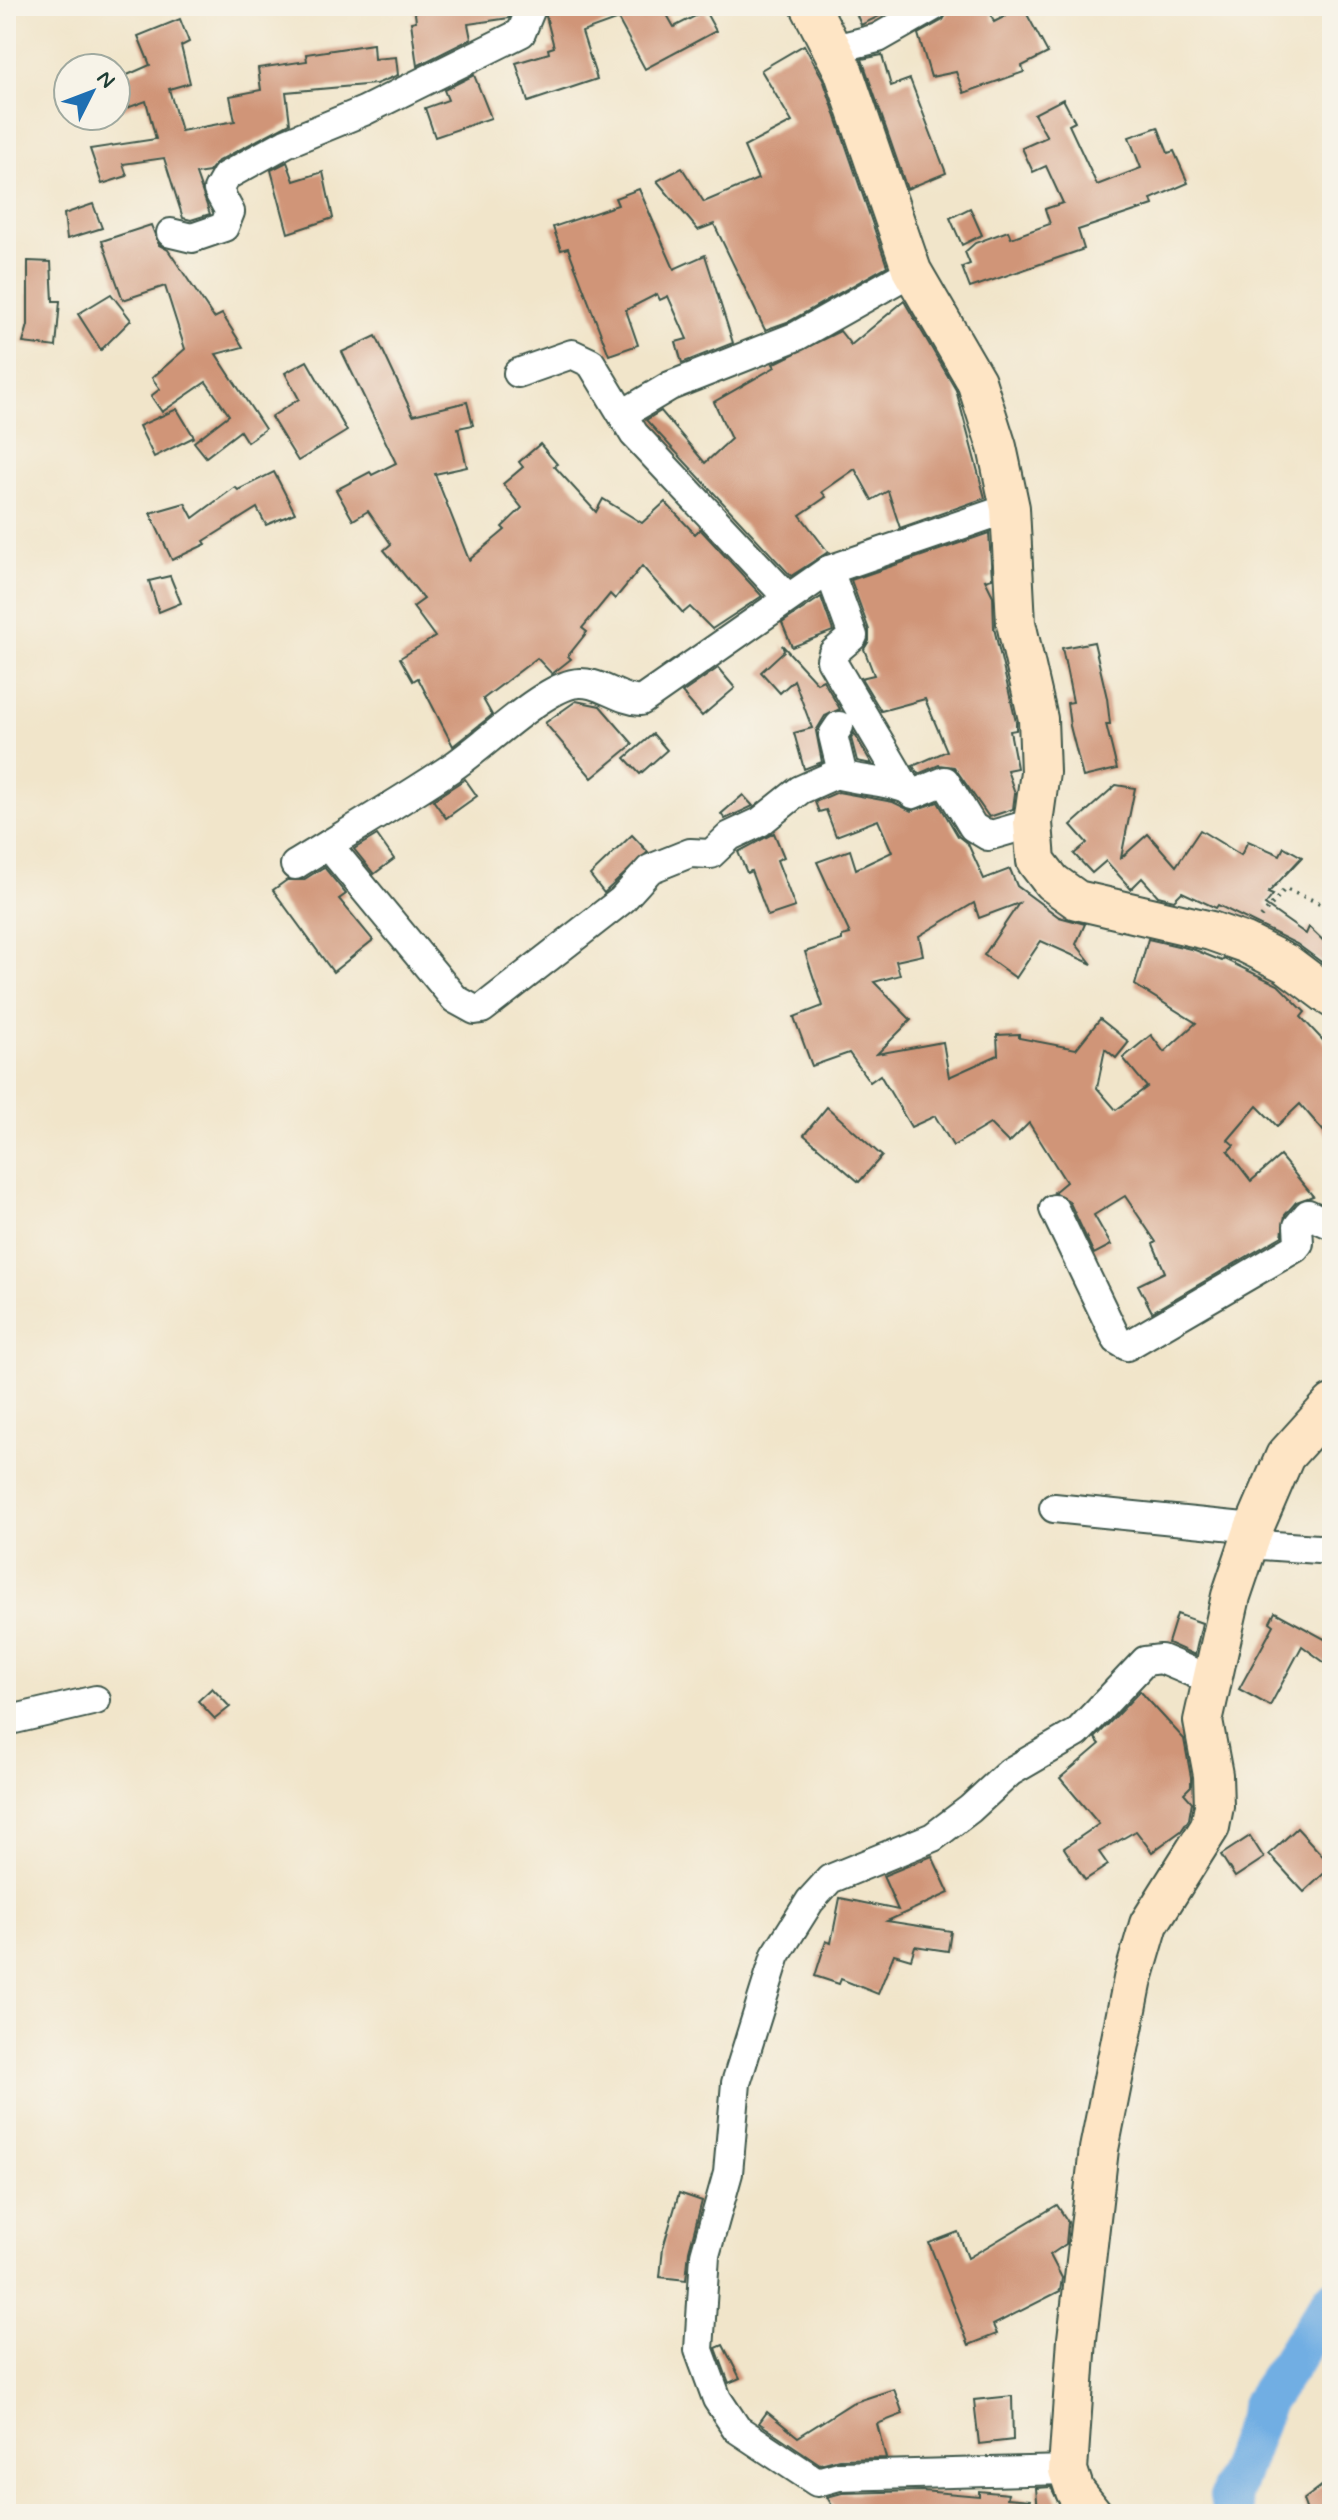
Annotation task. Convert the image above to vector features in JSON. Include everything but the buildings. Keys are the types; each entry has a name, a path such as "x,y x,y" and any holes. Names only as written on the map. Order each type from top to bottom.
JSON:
{"street":[{"path":"171,233 192,238 224,227 230,212 218,190 226,176 286,143 482,56 521,33 532,6"},
{"path":"810,6 834,49 912,271 976,381 997,447 1010,508 1016,623 1038,719 1040,772 1033,823 1036,861 1062,892 1077,900 1211,931 1245,943 1287,964 1332,998"},
{"path":"834,49 891,32 934,6"},
{"path":"623,414 670,386 797,336 912,271"},
{"path":"518,373 572,354 591,363 634,434 787,597"},
{"path":"295,865 453,767 549,695 569,684 588,681 628,701 641,701 829,570 1010,508"},
{"path":"829,570 853,633 852,640 833,653 831,660 907,789"},
{"path":"328,845 455,999 475,1010 482,1009 622,900 650,869 690,853 711,854 730,836 760,822 813,783 836,774 841,768 833,735 839,726"},
{"path":"836,774 860,780 884,780 913,794 945,781 973,827 988,836 1033,823"},
{"path":"1054,1209 1117,1340 1127,1346 1295,1248 1299,1243 1298,1226 1308,1214 1332,1225"},
{"path":"1093,2514 1075,2491 1068,2470 1077,2339 1099,2149 1133,1979 1149,1924 1210,1827 1214,1806 1213,1775 1203,1721 1211,1680 1251,1536 1285,1456 1332,1404"},
{"path":"1054,1508 1332,1550"},
{"path":"1068,2470 839,2476 817,2482 737,2429 717,2399 699,2350 705,2255 728,2173 736,2083 776,1955 810,1901 830,1879 933,1837 1010,1772 1077,1733 1145,1661 1161,1659 1211,1680"},
{"path":"6,1721 96,1700"}],"path":[{"path":"1245,943 1285,889 1332,908"}],"waterway":[{"path":"1233,2514 1230,2496 1264,2401 1332,2301"}]}
